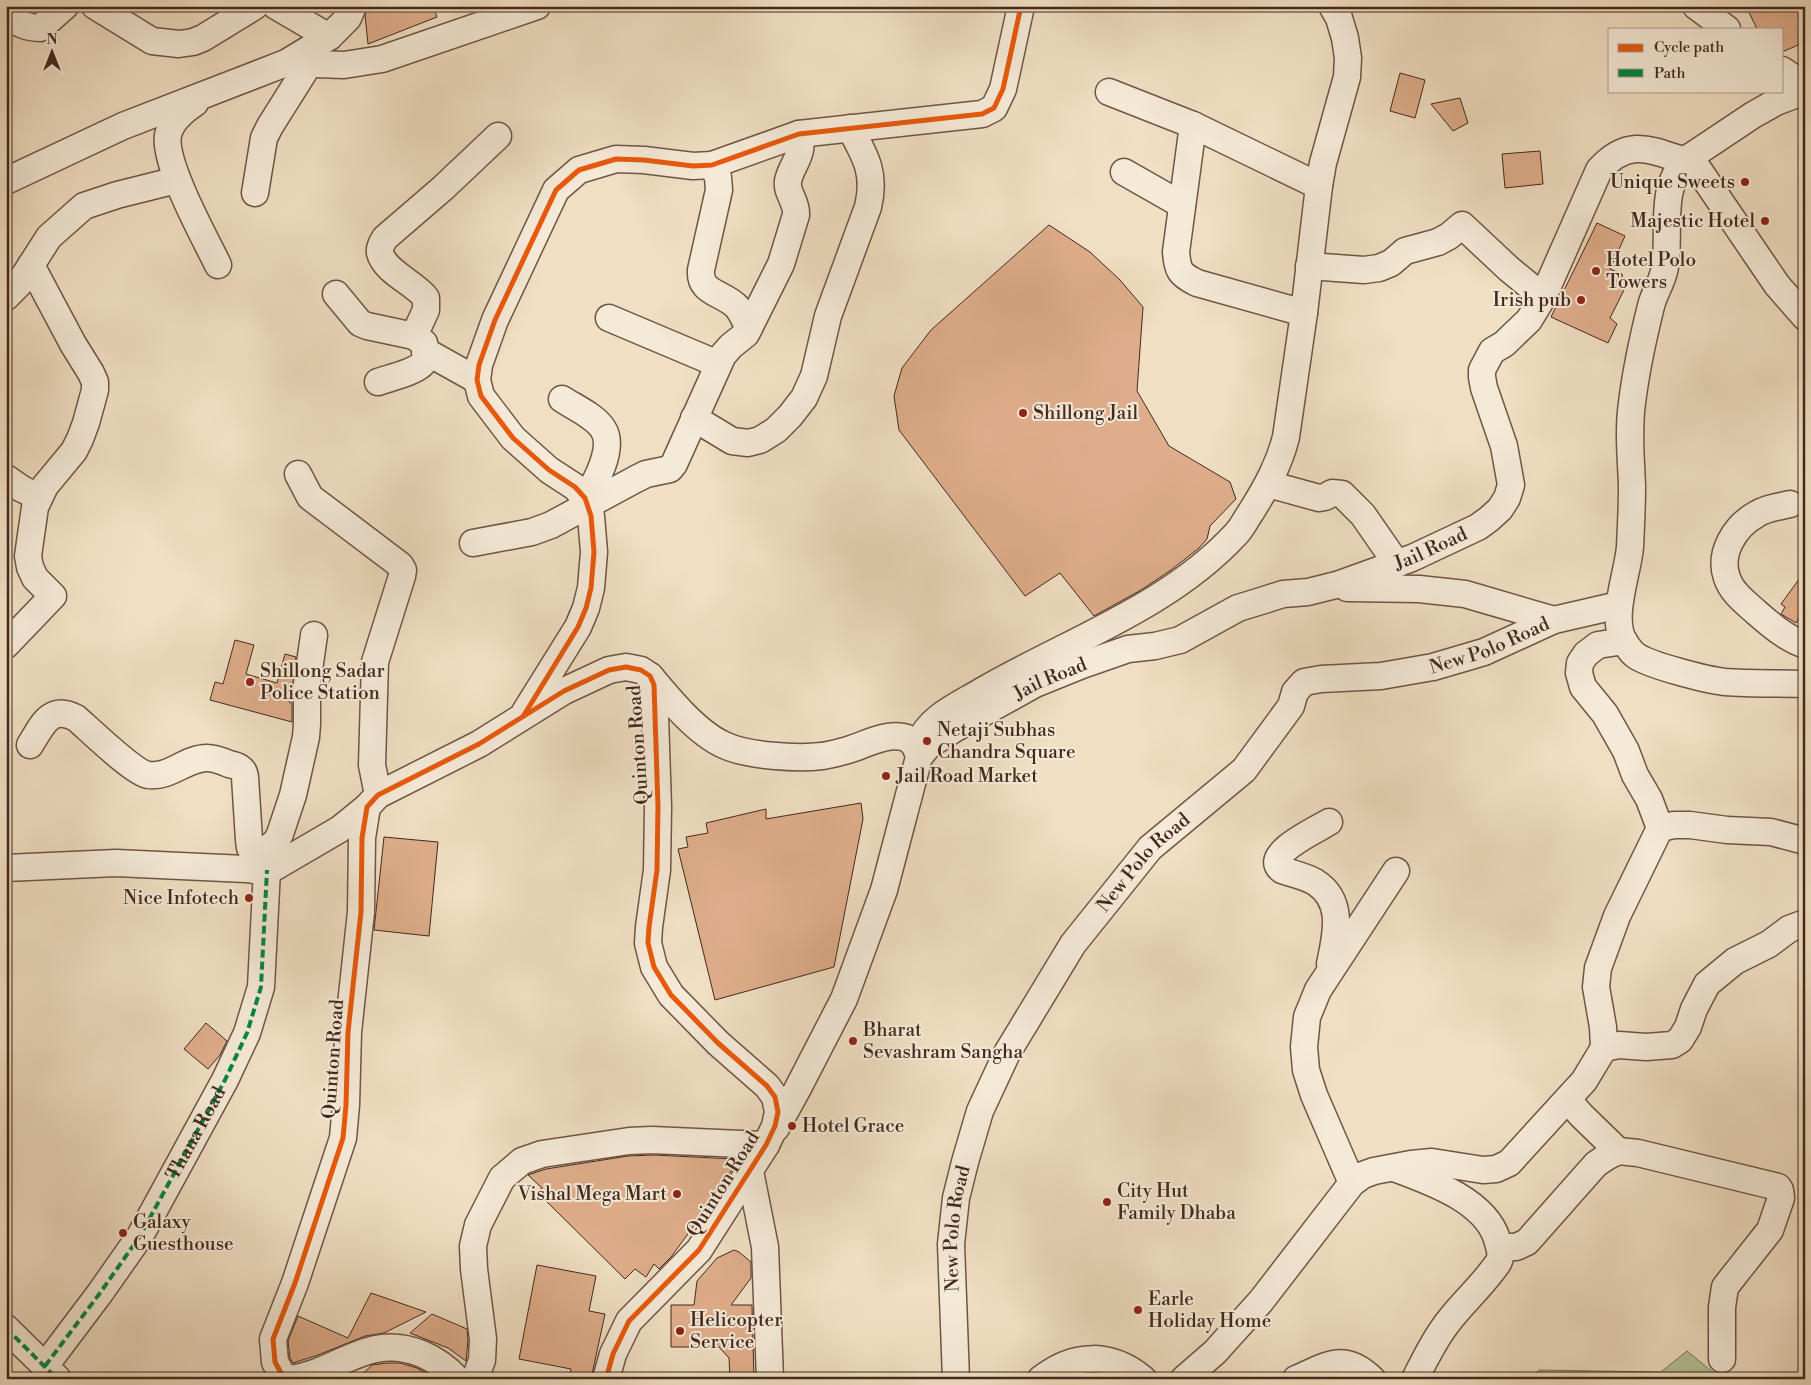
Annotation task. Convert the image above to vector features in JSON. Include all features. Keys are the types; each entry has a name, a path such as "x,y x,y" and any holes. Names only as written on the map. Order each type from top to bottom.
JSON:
{"street":[{"path":"6,16 21,25 40,28 65,6"},
{"path":"95,6 152,41 179,44 194,42 203,38 256,6"},
{"path":"276,6 329,37"},
{"path":"255,193 264,138 298,64 348,18 353,6"},
{"path":"6,182 123,126 210,93 298,64 344,65 382,59 537,6"},
{"path":"522,717 578,627 586,608 591,588 594,552 591,516 586,502 575,487 549,470 513,438 481,396 477,380 479,365 496,320 556,190 579,170 616,159 644,160 693,166 712,165 799,134 982,114 994,108 1003,89 1021,6"},
{"path":"475,1379 482,1360 483,1339 473,1246 478,1225 502,1178 522,1161 542,1154 629,1141 767,1143 798,1090 844,999 884,890 920,741 927,729 942,714 1136,609 1188,576 1214,555 1237,532 1268,484 1282,456 1286,437 1304,313 1319,186 1347,77 1348,58 1345,38 1339,18 1332,6"},
{"path":"1696,6 1726,28"},
{"path":"1784,71 1805,86"},
{"path":"1805,91 1776,102 1753,115 1687,159 1681,164 1674,177 1667,206 1665,270 1651,304 1631,404 1632,486 1630,548 1620,605 1619,627 1624,641 1635,655 1660,666 1724,682 1805,684"},
{"path":"1109,92 1193,125 1319,186"},
{"path":"210,93 183,111 172,124 168,136 168,147 177,180 218,265"},
{"path":"1193,125 1176,252 1178,268 1184,277 1197,283 1304,313"},
{"path":"694,418 732,441 748,443 760,440 776,430 804,398 814,376 828,316 868,207 872,191 871,176 863,152 850,128"},
{"path":"473,543 532,532 551,525 586,502 646,474 670,469 674,464 718,364 730,346 746,334 781,264 797,208 790,193 788,182 800,150 799,134"},
{"path":"378,382 415,368 422,363 425,357 420,343 426,310 426,298 385,262 380,253 381,246 385,238 443,188 498,136"},
{"name":"Jail Road","path":"918,754 954,729 1035,684 1082,664 1128,649 1155,646 1180,640 1238,608 1283,594 1308,592 1329,587 1412,558 1478,527 1500,509 1508,498 1511,485 1504,446 1482,377 1482,370 1492,351 1504,344 1529,320 1543,297 1599,170 1610,158 1635,149 1650,149 1687,159"},
{"path":"1687,159 1777,285 1805,317"},
{"path":"712,165 718,177 720,190 700,279 705,287 736,306 749,328"},
{"path":"1124,172 1182,205"},
{"path":"6,297 19,284 49,237 84,206 117,195 177,180"},
{"path":"1309,266 1364,270 1379,268 1391,263 1405,251 1438,242 1450,236 1462,225 1509,269 1543,297"},
{"path":"6,645 53,596 35,578 30,567 28,556 34,507 45,486 74,451 86,423 95,390 92,373 73,344 31,266"},
{"path":"336,294 360,323 420,343 477,380"},
{"path":"609,318 718,364"},
{"path":"562,399 595,420 603,428 607,437 598,479 586,502"},
{"path":"6,868 116,863 259,865 275,868 340,829 372,801 375,662 403,570 400,564 310,497 298,474"},
{"path":"6,478 22,489 39,497"},
{"path":"1268,484 1319,498 1332,493 1342,494 1363,515 1397,564"},
{"path":"1790,504 1758,513 1740,526 1731,540 1725,562 1727,578 1736,593 1786,636 1805,644"},
{"path":"1329,587 1419,589 1465,594 1554,620"},
{"name":"New Polo Road","path":"956,1379 951,1244 956,1198 980,1111 1007,1053 1073,944 1150,848 1244,770 1290,706 1295,692 1304,682 1321,678 1382,676 1433,668 1484,652 1554,620 1620,605"},
{"path":"259,865 280,834 293,795 306,737 306,684 314,635"},
{"path":"1184,1379 1215,1352 1261,1301 1352,1184 1374,1171 1411,1164 1432,1162 1466,1168 1496,1169 1509,1163 1584,1081 1604,1048 1603,1027 1596,987 1598,968 1616,916 1660,828 1649,799 1635,775 1626,751 1605,714 1583,686 1579,673 1580,663 1586,654 1598,645 1624,641"},
{"name":"Quinton Road","path":"456,1379 436,1360 408,1348 382,1347 343,1360 318,1372 289,1379 281,1373 275,1362 272,1339 295,1284 343,1138 348,1032 360,912 360,855 372,801 479,744 564,691 609,670 626,667 642,670 650,676 654,685 658,807 657,870 648,943 654,966 671,994 718,1043 767,1086 774,1097 778,1112 775,1126 767,1143 699,1250 629,1321 613,1354 606,1379"},
{"path":"650,676 664,694 701,730 725,746 754,753 799,757 823,756 876,740 900,736 912,742 918,754"},
{"path":"30,745 47,718 57,713 66,713 76,718 134,769 147,775 168,772 198,759 207,758 239,767 244,772 245,777 248,840 259,865"},
{"path":"1327,977 1337,924 1337,914 1334,905 1330,897 1316,882 1282,870 1277,864 1288,846 1329,822"},
{"path":"1660,828 1674,825 1690,825 1728,830 1771,832 1805,841"},
{"name":"Thana Road","path":"51,1372 100,1293 140,1236 224,1080 247,1033 261,987 259,865"},
{"path":"1352,1184 1314,1095 1306,1070 1304,1047 1307,1017 1318,990 1396,871"},
{"path":"1604,1048 1619,1045 1646,1047 1672,1045 1680,1040 1707,984 1735,961 1769,944 1789,929 1805,923"},
{"path":"1568,1100 1618,1151 1650,1156 1774,1186 1780,1190 1781,1198 1770,1230 1725,1287 1722,1307 1722,1359"},
{"path":"1500,1247 1516,1247 1527,1242 1596,1164 1618,1151"},
{"path":"1393,1168 1446,1190 1465,1201 1482,1214 1495,1231 1500,1247 1499,1261 1484,1282 1451,1318 1433,1345 1415,1379"},
{"path":"750,1171 765,1247 770,1379"},
{"path":"6,1328 51,1372"},
{"path":"1041,1379 1052,1370 1069,1363 1092,1359 1109,1360 1120,1364 1132,1370 1143,1379"},
{"path":"1296,1379 1319,1367 1336,1362 1349,1363 1362,1370 1372,1379"}],"green space":[{"path":"1687,1351 1721,1379 1532,1379 1539,1370 1661,1372"}],"building":[{"path":"373,6 433,6 437,17 368,44 365,15 367,9"},
{"path":"1746,6 1805,6 1805,42 1784,51 1784,28 1757,28"},
{"path":"1400,73 1425,80 1415,118 1390,111"},
{"path":"1460,98 1468,123 1453,131 1431,104"},
{"path":"1540,151 1543,184 1505,188 1502,154"},
{"name":"Hotel Polo Towers","path":"1597,223 1625,236 1610,269 1622,274 1624,290 1610,318 1617,324 1608,343 1551,317"},
{"name":"Shillong Jail","path":"1049,225 1090,252 1120,280 1143,307 1137,391 1169,446 1230,482 1236,499 1210,526 1207,539 1199,548 1141,590 1094,616 1060,573 1025,596 899,430 894,396 902,368 931,330"},
{"path":"1805,571 1805,614 1801,615 1796,623 1781,614 1785,607 1781,604"},
{"name":"Shillong Sadar Police Station","path":"235,640 254,645 246,674 277,683 285,654 296,657 289,702 292,703 292,722 210,700 215,682 223,684"},
{"path":"861,803 863,819 834,967 715,1000 678,849 688,847 686,837 708,833 706,823 766,809 766,819"},
{"path":"384,837 438,842 429,936 374,930"},
{"path":"206,1023 227,1041 220,1055 208,1069 184,1049"},
{"path":"654,1155 735,1159 736,1163 715,1197 671,1257 659,1269 654,1264 646,1277 635,1269 625,1279 537,1192 542,1188 528,1175 546,1169 628,1156"},
{"path":"734,1250 751,1262 751,1278 731,1305 752,1305 754,1379 730,1379 729,1358 719,1347 671,1347 671,1305 694,1305 697,1281 717,1258"},
{"path":"537,1265 596,1276 589,1311 605,1314 591,1379 569,1379 571,1369 519,1359"},
{"path":"371,1293 426,1312 384,1333 365,1336 293,1363 290,1358 288,1341 298,1316 348,1338"},
{"path":"432,1314 467,1329 466,1361 448,1348 410,1333"},
{"path":"400,1363 417,1368 435,1379 357,1379 372,1365"}],"marked path":[{"path":"45,1366 140,1236 225,1080 247,1033 261,987 267,870"},
{"path":"6,1328 57,1379"}],"cycle path":[{"path":"524,715 578,627 586,608 591,588 594,552 591,516 585,498 575,487 549,470 513,438 481,396 477,380 479,365 495,320 556,190 579,170 616,159 644,160 693,166 712,165 799,134 982,114 994,108 1003,89 1021,6"},
{"path":"288,1379 281,1373 275,1362 273,1339 295,1283 343,1138 348,1032 361,912 362,838 367,807 378,795 479,744 564,691 609,670 626,667 641,670 650,676 654,685 658,807 657,870 648,943 654,967 671,995 718,1043 767,1086 775,1097 778,1112 775,1126 766,1145 699,1250 629,1321 613,1354 606,1379"}],"place":[{"name":"Unique Sweets","path":"1745,182"},
{"name":"Majestic Hotel","path":"1765,221"},
{"name":"Hotel Polo Towers","path":"1596,271"},
{"name":"Irish pub","path":"1581,300"},
{"name":"Shillong Jail","path":"1023,413"},
{"name":"Shillong Sadar Police Station","path":"250,682"},
{"name":"Netaji Subhas Chandra Square","path":"927,741"},
{"name":"Jail Road Market","path":"886,776"},
{"name":"Nice Infotech","path":"249,898"},
{"name":"Bharat Sevashram Sangha","path":"853,1041"},
{"name":"Hotel Grace","path":"792,1126"},
{"name":"Vishal Mega Mart","path":"677,1194"},
{"name":"City Hut Family Dhaba","path":"1107,1202"},
{"name":"Galaxy Guesthouse","path":"123,1233"},
{"name":"Earle Holiday Home","path":"1138,1310"},
{"name":"Helicopter Service","path":"680,1331"}]}
